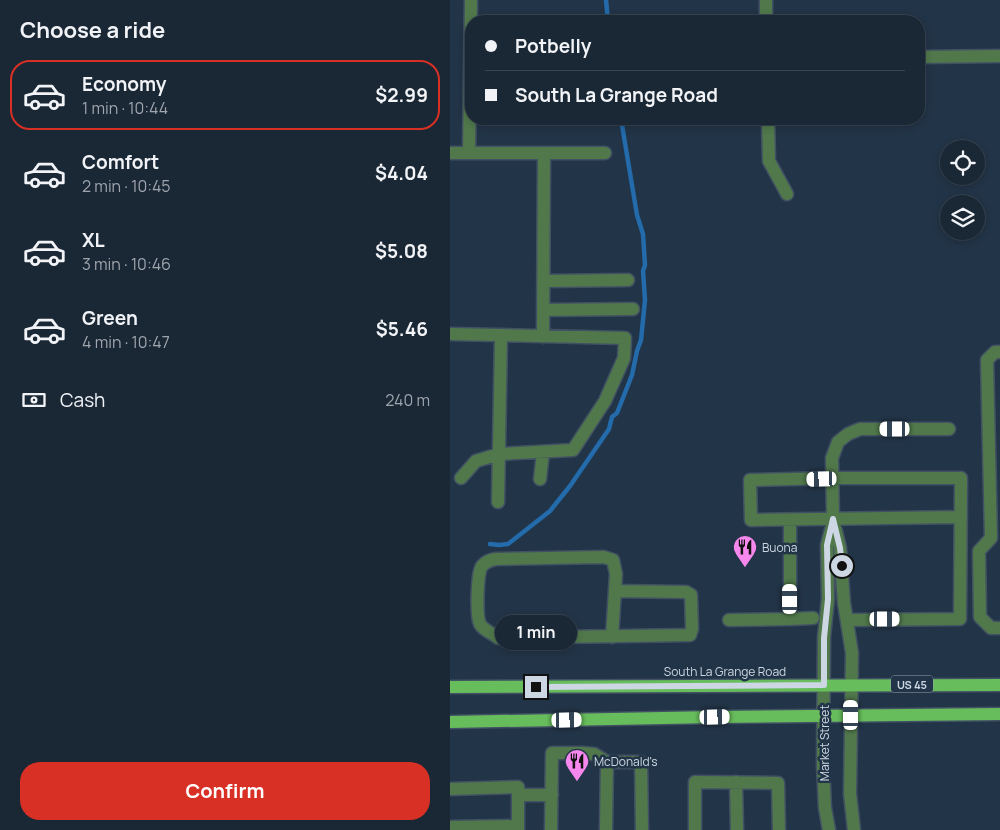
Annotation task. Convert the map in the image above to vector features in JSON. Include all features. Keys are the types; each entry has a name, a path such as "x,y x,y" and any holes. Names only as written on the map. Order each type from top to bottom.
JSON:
{"main road":[{"name":"South La Grange Road","path":"450,688 851,684 1000,685"},
{"path":"450,722 824,715 1000,714"}],"street":[{"path":"471,0 471,15"},
{"path":"766,0 766,15"},
{"path":"925,57 1000,56"},
{"path":"469,125 469,153"},
{"path":"768,125 769,161 786,194"},
{"path":"450,153 605,152"},
{"path":"543,337 544,153"},
{"path":"544,281 628,280"},
{"path":"544,310 633,308"},
{"path":"450,334 625,338 624,358 605,402 573,450 499,454 476,461 461,478"},
{"path":"498,502 501,336"},
{"path":"996,628 980,617 979,551 991,538 987,360 995,352 1000,352"},
{"path":"854,830 850,794 852,653 840,548 833,519 832,458 838,442 848,434 860,429 949,429"},
{"path":"540,479 543,453"},
{"path":"847,620 960,619 961,517 961,478 750,480 751,520 961,517"},
{"name":"Market Street","path":"829,830 825,808 824,638 828,599 827,545 833,519"},
{"path":"790,520 790,618"},
{"path":"612,636 615,591 615,565 613,560 604,557 488,560 482,566 480,572 478,590 480,623 486,630 498,638 690,635 692,629 691,595 686,592 615,591"},
{"path":"729,620 813,618"},
{"path":"551,830 552,753 582,753 594,754 607,762 641,762 642,830"},
{"path":"606,830 607,762"},
{"path":"695,830 695,782 778,783 779,830"},
{"path":"736,782 737,830"},
{"path":"450,789 518,787 518,828 450,827"},
{"path":"518,795 552,795"}],"waterway":[{"path":"606,0 607,15"},
{"path":"490,544 508,544 550,511 570,486 609,429 612,417 617,413 632,375 641,340 645,300 643,271 645,265 643,234 637,215 622,125"}],"place":[{"name":"Buona","path":"745,568"},
{"name":"McDonald's","path":"577,782"}],"route":[{"path":"536,687 824,685 824,638 828,599 827,545 833,519 842,566"}]}
